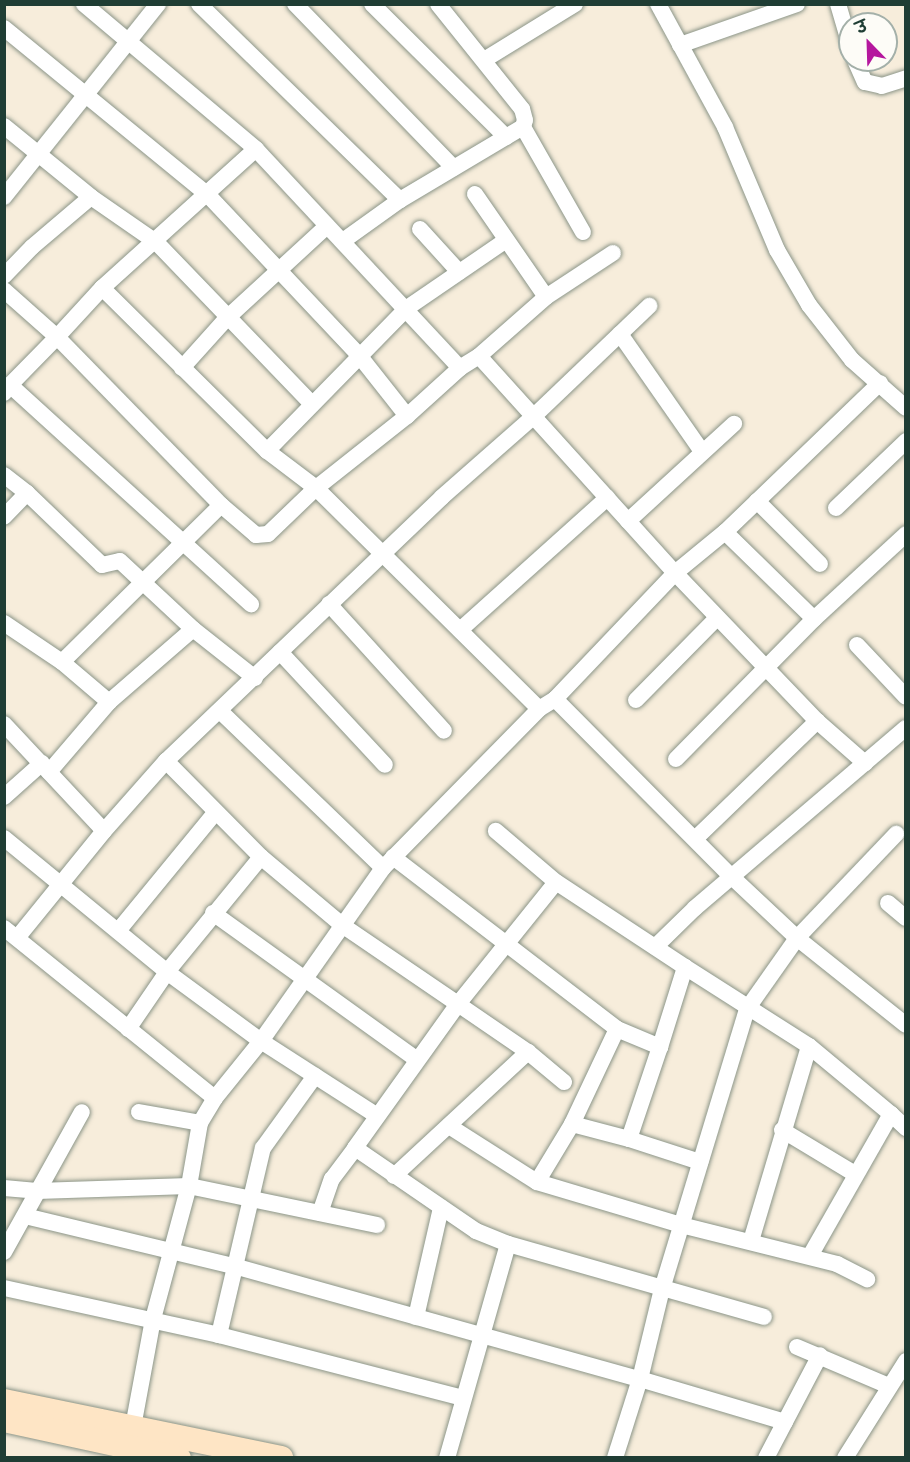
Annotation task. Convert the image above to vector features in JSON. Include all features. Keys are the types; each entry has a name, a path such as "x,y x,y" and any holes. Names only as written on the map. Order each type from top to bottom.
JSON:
{"main road":[{"path":"4,1401 281,1458"},
{"path":"4,1420 151,1455 179,1458"}],"street":[{"path":"84,4 256,149 407,308 460,368"},
{"path":"4,197 131,43 158,4"},
{"path":"200,4 400,200"},
{"path":"295,4 454,168"},
{"path":"372,4 506,137"},
{"path":"438,4 522,109 523,127 583,232"},
{"path":"484,60 575,4"},
{"path":"658,4 725,127 777,250 803,296 852,360 880,382 906,408"},
{"path":"680,45 796,4"},
{"path":"4,28 207,194 358,354 407,416"},
{"path":"860,72 865,82 872,85 906,78"},
{"path":"4,126 91,197 156,242 312,404"},
{"path":"343,241 400,200 523,127"},
{"path":"251,604 7,389 102,288 156,242 256,149"},
{"path":"475,194 546,297"},
{"path":"4,276 32,247 91,197"},
{"path":"182,368 227,318 327,226"},
{"path":"420,229 459,272"},
{"path":"267,451 358,354 407,308 506,241"},
{"path":"4,290 57,337 221,505 263,537 316,488 407,416 460,368 479,356 546,297 613,253"},
{"path":"102,288 267,451 316,488 384,553 539,710"},
{"path":"215,1098 11,933 61,884 166,761 255,678 329,604 533,417 649,306"},
{"path":"620,334 701,450"},
{"path":"479,356 715,620 817,721 865,763"},
{"path":"133,1427 153,1319 189,1186 200,1123 215,1098 261,1041 388,862 539,710 555,699 675,573 725,532 880,382"},
{"path":"628,521 701,450 734,424"},
{"path":"836,508 906,441"},
{"path":"4,475 27,493 102,566 120,561 193,629 255,678"},
{"path":"4,518 27,493"},
{"path":"460,630 607,498"},
{"path":"757,501 820,564"},
{"path":"62,662 140,582 221,505"},
{"path":"725,532 814,619"},
{"path":"676,759 814,619 906,534"},
{"path":"329,604 444,731"},
{"path":"636,700 715,620"},
{"path":"4,623 62,662 109,702"},
{"path":"4,797 45,768 109,702 193,629"},
{"path":"856,645 906,697"},
{"path":"280,652 386,765"},
{"path":"555,699 797,939 906,1025"},
{"path":"220,711 388,862 504,942 617,1029 660,1047"},
{"path":"695,839 817,721"},
{"path":"4,724 104,831"},
{"path":"655,947 732,877 906,728"},
{"path":"166,761 261,857 342,925 528,1052 564,1082"},
{"path":"118,931 216,813"},
{"path":"496,831 556,882 747,1009 809,1046 906,1128"},
{"path":"615,1458 640,1379 662,1289 747,1009 797,939 896,834"},
{"path":"4,838 167,972 261,1041 376,1115"},
{"path":"128,1029 167,972 261,857"},
{"path":"320,1213 332,1179 376,1115 504,942 556,882"},
{"path":"888,903 906,918"},
{"path":"213,913 416,1059"},
{"path":"629,1139 685,967"},
{"path":"537,1182 572,1124 617,1029"},
{"path":"751,1241 782,1130 809,1046"},
{"path":"394,1176 528,1052"},
{"path":"219,1335 234,1266 254,1199 263,1148 315,1076"},
{"path":"4,1252 82,1112"},
{"path":"139,1112 200,1123"},
{"path":"810,1256 891,1114"},
{"path":"572,1124 629,1139 700,1162"},
{"path":"449,1126 537,1182 681,1225 810,1256 845,1267 867,1279"},
{"path":"782,1130 855,1174"},
{"path":"355,1148 476,1231 508,1244 764,1317"},
{"path":"4,1188 37,1191 189,1186 377,1225"},
{"path":"416,1317 441,1208"},
{"path":"25,1216 234,1266 640,1379 785,1422"},
{"path":"447,1458 508,1244"},
{"path":"4,1288 153,1319 463,1398"},
{"path":"797,1347 889,1386"},
{"path":"766,1458 820,1355"},
{"path":"845,1458 906,1361"}]}
